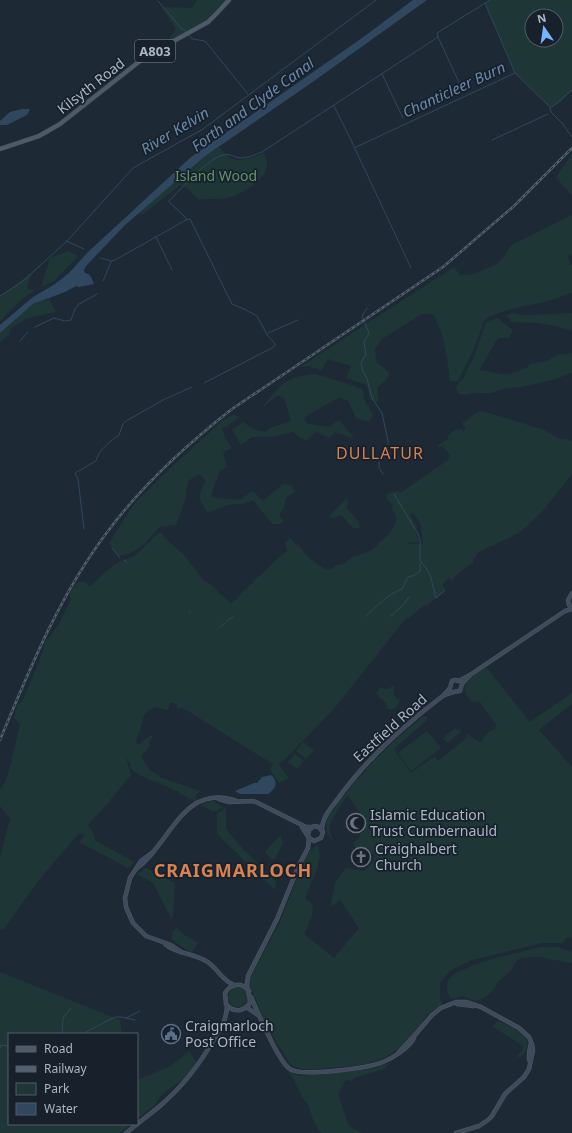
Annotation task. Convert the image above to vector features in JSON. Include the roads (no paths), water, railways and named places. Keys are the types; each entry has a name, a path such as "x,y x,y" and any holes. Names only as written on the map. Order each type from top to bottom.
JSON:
{"main road":[{"name":"Kilsyth Road","path":"0,149 39,136 60,124 145,57 208,22 229,0"}],"street":[{"path":"565,611 568,603 568,597 572,593"},
{"path":"568,603 572,608"},
{"name":"Eastfield Road","path":"322,830 322,824 325,817 354,778 377,752 397,733 444,696 460,691 461,683 484,665 565,611 572,608"},
{"name":"Eastfield Road","path":"444,696 450,688 452,681 461,683"},
{"path":"450,688 453,692"},
{"path":"225,1020 235,1011 246,1007 250,1000 250,994 243,986 229,983 207,961 169,947 162,942 146,936 139,930 133,923 126,907 125,898 127,885 130,878 141,861 153,852 188,808 204,800 226,797 237,800 253,801 264,804 306,827 319,827 322,830 323,836 308,848"},
{"name":"Eastfield Road","path":"312,827 325,817"},
{"path":"300,824 309,837 314,841 318,840"},
{"path":"312,827 308,832 308,848 297,870 277,919 248,976 247,983 250,994 264,1028 285,1064 294,1072 311,1073 373,1066 388,1060 408,1047 432,1015 450,1004 481,1007 522,1030 527,1035 531,1042 529,1069 524,1077 505,1094 488,1120 479,1126 456,1133"},
{"path":"226,992 230,987 236,985 248,976"},
{"path":"138,1123 160,1106 187,1079 205,1056 225,1020 227,1006 224,978"},
{"path":"227,1006 235,1011"},
{"path":"246,1007 259,1016"},
{"path":"126,1133 136,1125"}],"water":[{"path":"413,0 427,0 204,157 124,226 86,266 84,270 85,273 90,276 94,284 79,287 76,286 65,292 33,304 0,333 0,325 33,297 55,284 69,273 88,252 191,157 362,38"},
{"path":"30,109 27,115 7,125 0,125 0,121 10,112"},
{"path":"271,775 275,780 276,785 268,794 240,794 235,791 257,783 262,777"}],"waterway":[{"name":"River Kelvin","path":"0,296 22,282 68,240 133,168 203,129 376,0"},
{"path":"100,258 111,261 115,260 186,220 186,218 169,201 209,162 223,155 244,158 262,152 438,37 437,33 490,0"},
{"path":"158,1 181,28 187,32"},
{"name":"Chanticleer Burn","path":"485,3 515,73 550,107 552,107 572,90"},
{"name":"Forth and Clyde Canal","path":"189,35 192,39 205,41 248,94"},
{"path":"438,37 463,91"},
{"name":"Chanticleer Burn","path":"354,148 515,73"},
{"path":"382,74 403,118"},
{"name":"Chanticleer Burn","path":"334,106 411,268"},
{"path":"550,108 551,112 562,123 572,137"},
{"path":"492,140 548,114"},
{"path":"186,220 190,219 232,304 257,316 268,336 275,344 275,346 270,349 204,383"},
{"path":"156,237 172,270"},
{"path":"66,241 84,249"},
{"path":"103,281 111,262"},
{"path":"35,327 54,318 65,321 71,320 75,309 79,304 97,294"},
{"name":"Chanticleer Burn","path":"367,308 362,316 369,333 364,342 366,355 361,362 372,398 382,413 388,444"},
{"path":"268,333 298,320"},
{"path":"20,341 28,332"},
{"path":"84,529 78,479 75,473 96,461 99,454 108,443 119,435 123,424 126,421 165,399 192,387"},
{"name":"Chanticleer Burn","path":"379,459 379,468 383,474"},
{"name":"Chanticleer Burn","path":"394,494 418,534 420,540 420,560 430,574 436,598 445,590"},
{"path":"112,548 120,558"},
{"name":"Chanticleer Burn","path":"366,616 387,597 402,589 408,577 415,575 420,571 420,564"},
{"path":"391,616 409,597"},
{"path":"227,621 233,617"},
{"path":"220,627 225,623"},
{"path":"62,1033 63,1018 71,1008"},
{"path":"126,1018 140,1011"},
{"path":"84,1033 115,1017 135,1020"},
{"path":"0,1048 1,1045 8,1046"}],"railway":[{"path":"0,740 47,632 75,580 108,531 150,481 182,451 232,409 443,267 514,206 572,148"}],"place":[{"name":"Islamic Education Trust Cumbernauld","path":"356,823"},
{"name":"Craighalbert Church","path":"361,857"},
{"name":"Craigmarloch Post Office","path":"171,1034"}],"district":[{"name":"DULLATUR","path":"380,453"},
{"name":"CRAIGMARLOCH","path":"233,871"}],"park label":[{"name":"Island Wood","path":"216,176"}]}
